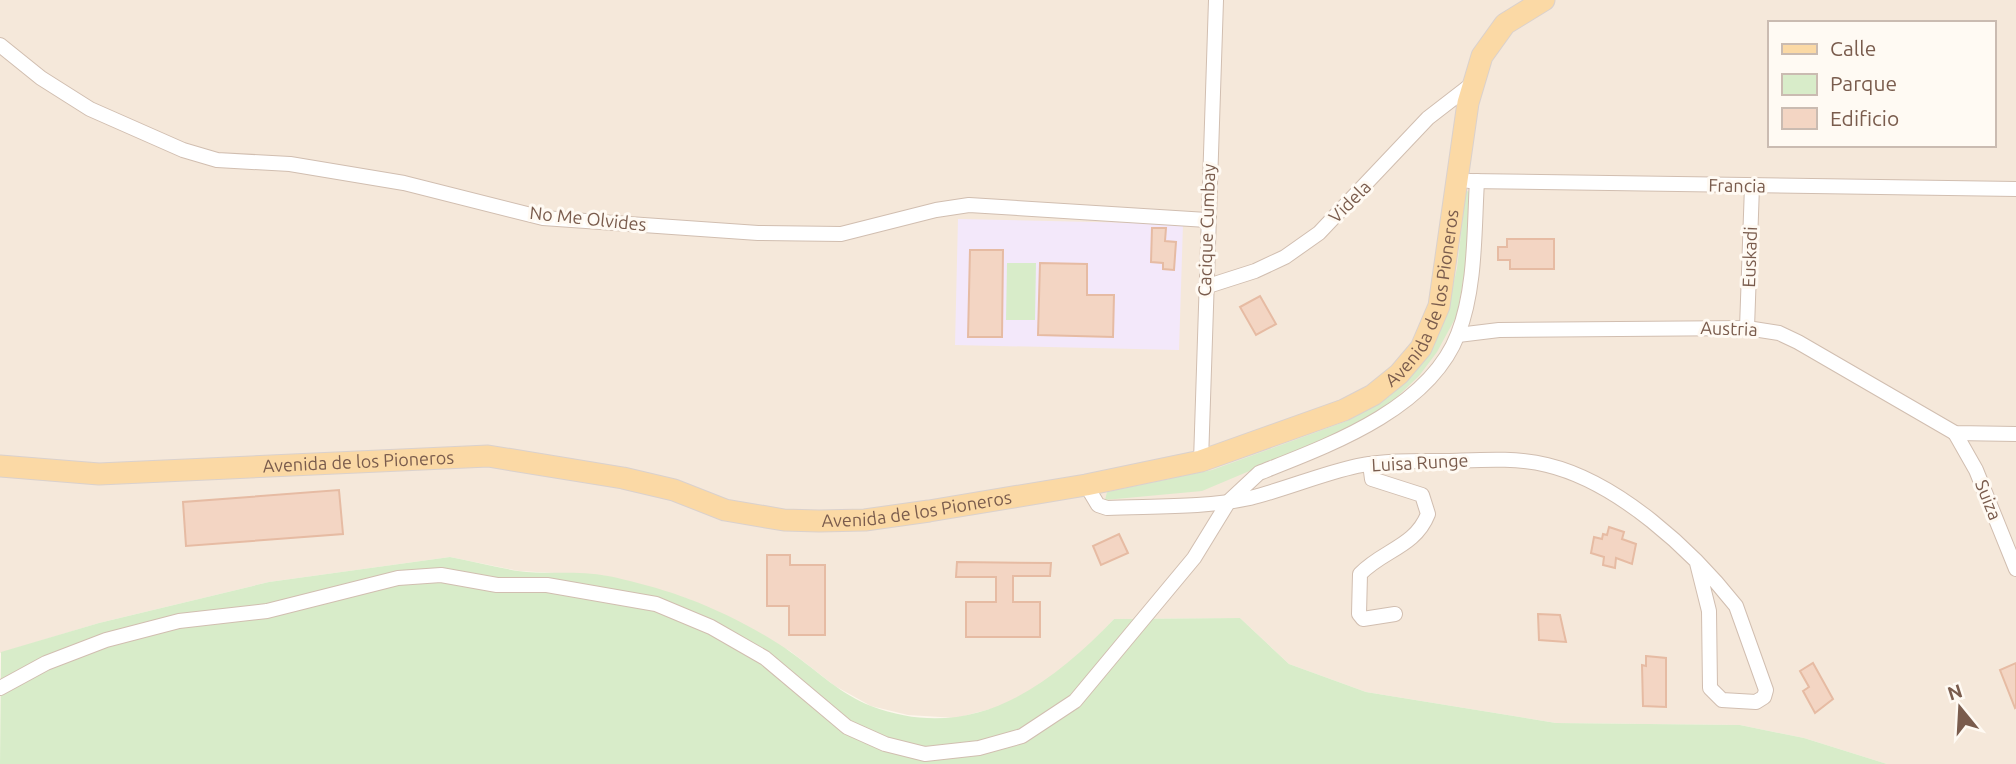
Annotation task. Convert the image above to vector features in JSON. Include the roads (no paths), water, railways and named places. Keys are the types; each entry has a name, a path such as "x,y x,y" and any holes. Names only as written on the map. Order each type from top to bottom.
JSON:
{"main road":[{"name":"Avenida de los Pioneros","path":"0,466 100,474 488,456 623,478 674,490 725,510 784,520 819,521 865,520 1086,485 1201,461 1344,410 1373,395 1399,374 1421,348 1439,306 1467,181 1472,84 1492,38 1528,8 1544,0"}],"street":[{"name":"Cacique Cumbay","path":"1201,461 1207,220 1220,3"},
{"name":"No Me Olvides","path":"0,45 41,78 90,108 183,150 217,160 290,164 404,183 543,218 758,233 841,234 969,205 1207,220"},
{"name":"Videla","path":"1205,287 1255,271 1285,257 1320,233 1428,118 1472,84"},
{"name":"Francia","path":"1467,181 2016,189"},
{"path":"0,688 46,663 106,640 179,621 267,611 398,578 441,575 497,584 547,585 656,604 711,627 765,659 847,727 886,744 925,754 979,748 1022,736 1075,701 1194,558 1229,501 1259,474 1339,441 1396,407 1445,358 1458,334 1471,263 1467,181"},
{"name":"Euskadi","path":"1747,328 1752,187"},
{"name":"Austria","path":"1458,334 1499,330 1747,328 1779,333 1955,433 2016,434"},
{"name":"Suiza","path":"1955,433 1976,470 2016,569"},
{"name":"Luisa Runge","path":"1086,485 1098,505 1107,508 1229,501 1370,464 1513,460 1548,465 1573,474 1637,510 1663,530 1697,563 1736,606 1766,690 1764,698 1756,702 1722,700 1710,688 1709,611 1697,563"},
{"path":"1370,464 1372,479 1422,495 1428,514 1417,535 1369,565 1360,574 1359,614 1363,619 1395,614"}]}
